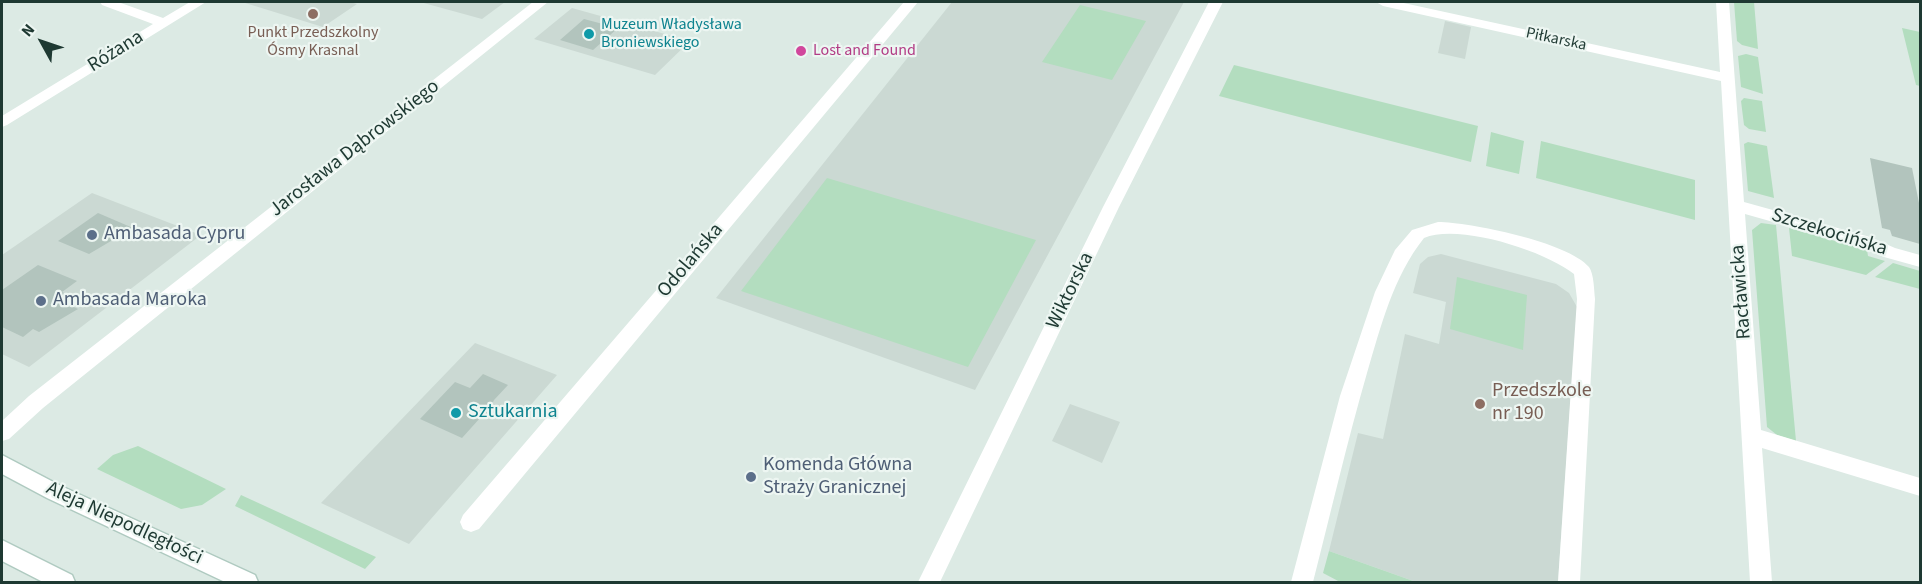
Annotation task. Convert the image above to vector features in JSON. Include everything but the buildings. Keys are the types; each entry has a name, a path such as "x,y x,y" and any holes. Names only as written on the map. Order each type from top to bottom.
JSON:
{"street":[{"path":"107,2 164,23"},
{"name":"Różana","path":"2,122 199,2"},
{"name":"Jarosława Dąbrowskiego","path":"2,433 36,402 542,2"},
{"name":"Odolańska","path":"471,522 911,2"},
{"name":"Wiktorska","path":"930,582 1112,207 1216,2"},
{"name":"Piłkarska","path":"1383,2 1728,78"},
{"name":"Racławicka","path":"1723,2 1761,582"},
{"name":"Szczekocińska","path":"1737,206 1864,241 1890,253 1920,261"},
{"path":"1302,582 1355,379 1391,273 1404,247 1419,233 1456,228 1489,233 1552,254 1574,264 1582,271 1586,299 1569,582"},
{"path":"1752,436 1920,487"},
{"name":"Aleja Niepodległości","path":"2,464 54,492 248,582"},
{"path":"2,550 64,582"}],"shaded area":[{"name":"Punkt Przedszkolny Ósmy Krasnal","path":"242,2 349,2 357,4 323,27"},
{"path":"420,2 505,2 482,19"},
{"path":"952,2 1184,2 975,390 716,298"},
{"path":"572,8 690,41 655,75 534,39"},
{"path":"1445,21 1471,27 1465,59 1438,53"},
{"path":"92,193 201,235 29,367 2,354 2,255"},
{"name":"Przedszkole nr 190","path":"1441,254 1556,284 1569,293 1577,307 1558,582 1416,582 1329,551 1358,433 1383,439 1405,334 1439,344 1446,302 1413,293 1420,264 1428,257"},
{"path":"475,343 557,375 409,544 321,503"},
{"path":"1070,404 1120,422 1102,463 1052,441"}],"green space":[{"path":"1734,2 1754,2 1758,49 1742,45 1737,41"},
{"path":"1080,5 1146,21 1112,80 1042,62"},
{"path":"1902,28 1920,32 1920,86 1916,85"},
{"path":"1746,54 1758,57 1763,94 1741,87 1738,56"},
{"path":"1234,65 1478,126 1471,162 1219,96"},
{"path":"1744,98 1762,101 1766,132 1749,129 1744,125 1741,101"},
{"path":"1491,132 1524,141 1519,174 1486,166"},
{"path":"1541,141 1695,180 1695,220 1536,178"},
{"path":"1748,142 1767,146 1774,198 1748,191 1744,144"},
{"path":"827,178 1036,240 968,367 741,291"},
{"path":"1761,223 1776,225 1796,441 1777,435 1767,427 1752,230"},
{"path":"1789,228 1867,250 1868,256 1885,261 1866,275 1792,256"},
{"path":"1893,263 1920,271 1920,289 1875,277"},
{"path":"1457,277 1527,295 1523,350 1450,329"},
{"path":"138,446 226,489 202,505 181,509 97,469 113,455"},
{"path":"241,495 376,557 365,569 235,506"},
{"path":"1329,551 1416,582 1340,582 1323,573"}],"place":[{"name":"Punkt Przedszkolny Ósmy Krasnal","path":"313,14"},
{"name":"Muzeum Władysława Broniewskiego","path":"589,34"},
{"name":"Lost and Found","path":"801,51"},
{"name":"Ambasada Cypru","path":"92,235"},
{"name":"Ambasada Maroka","path":"41,301"},
{"name":"Przedszkole nr 190","path":"1480,404"},
{"name":"Sztukarnia","path":"456,413"},
{"name":"Komenda Główna Straży Granicznej","path":"751,477"}]}
